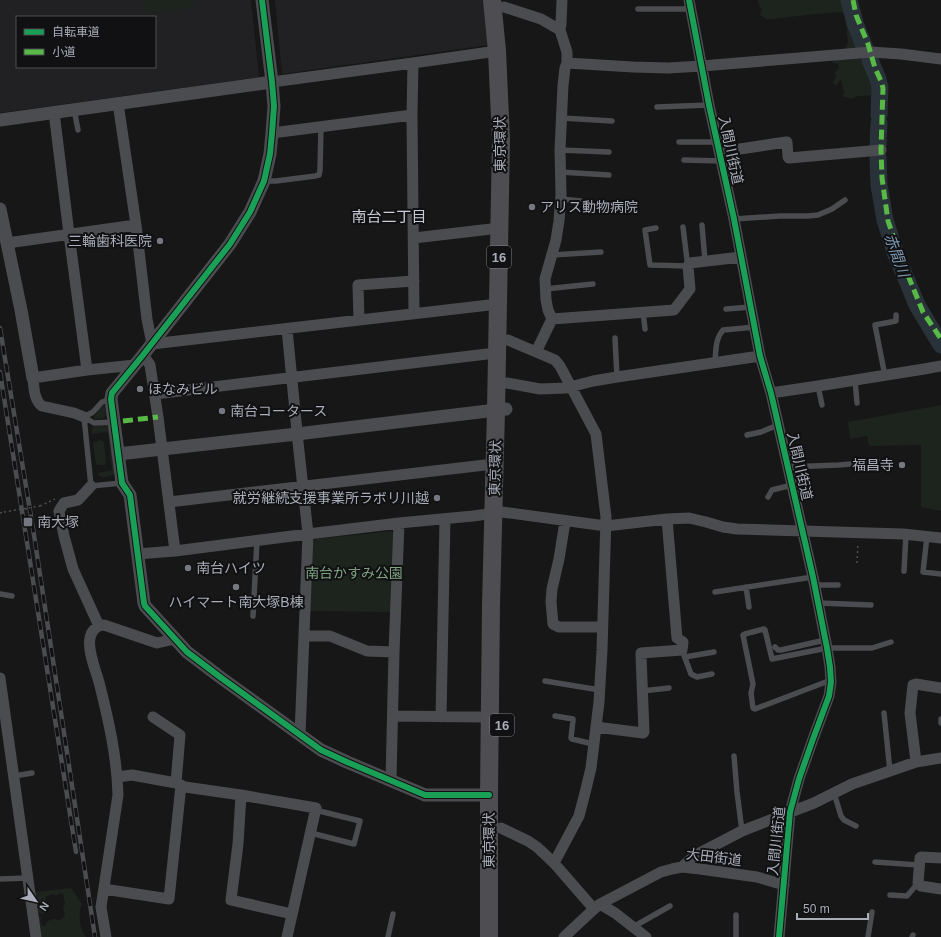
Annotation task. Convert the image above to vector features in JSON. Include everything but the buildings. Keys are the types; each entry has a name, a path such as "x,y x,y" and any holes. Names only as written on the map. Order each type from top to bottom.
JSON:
{"highway":[{"name":"東京環状","path":"500,2 498,51 500,140 498,304 501,410 498,513 501,937"},
{"name":"東京環状","path":"500,2 508,51 511,95 507,383 501,410"},
{"name":"東京環状","path":"489,937 491,605 498,513"}],"street":[{"path":"262,0 274,106 270,154 264,181 240,230 112,393 111,398 122,483 130,495 144,603 145,606 187,652 321,750 425,795 489,795"},
{"path":"536,352 552,319 548,310 545,279 560,221 560,150 564,68 567,63 567,52 560,30 562,0"},
{"path":"500,2 541,19 560,30"},
{"name":"入間川街道","path":"690,5 709,105 734,219 760,356 771,393 792,485 818,603 830,667 831,680 829,696 812,739 790,812 780,937"},
{"path":"0,120 498,51"},
{"path":"567,63 668,68 871,52 941,59"},
{"path":"413,63 412,115 414,313"},
{"path":"118,103 136,225 147,319 152,344"},
{"path":"54,112 87,370"},
{"path":"272,133 412,115"},
{"path":"720,152 786,142 789,158 881,150"},
{"path":"0,209 22,310 36,400 38,404 42,406 74,413 84,417"},
{"path":"7,243 136,225"},
{"path":"414,238 491,229"},
{"path":"552,319 674,310 690,289 689,264 741,257"},
{"path":"359,320 358,285 414,281"},
{"path":"152,344 498,304"},
{"path":"287,329 308,534 300,735"},
{"path":"508,340 554,360 560,366 596,434 606,517 600,690 590,768 579,816 554,863"},
{"path":"154,394 487,354"},
{"path":"507,383 540,389 571,387 617,377 760,356"},
{"path":"33,378 139,360 150,366 175,551"},
{"path":"771,393 941,366"},
{"path":"118,454 501,410"},
{"path":"169,502 485,465"},
{"path":"91,486 78,500 64,502 59,511 73,569 99,626"},
{"path":"137,554 175,551 257,540 498,513 606,526 689,518 737,529 906,534 941,538"},
{"path":"441,717 445,519"},
{"path":"596,727 643,733 641,654 684,653 683,642 677,638 667,519"},
{"path":"566,521 552,589 551,602 553,624 559,627 602,627"},
{"path":"391,780 399,524"},
{"path":"106,937 101,906 118,795 118,777 110,729 100,685 89,647 90,637 95,629 104,625 157,643 176,639"},
{"path":"304,636 330,636 367,651 394,652"},
{"path":"0,678 3,726 14,776 36,937"},
{"path":"916,762 910,714 913,685 916,684 941,688"},
{"path":"393,716 480,717"},
{"path":"104,889 169,899 179,784 180,735 152,717"},
{"path":"682,868 694,856 742,831 814,803 852,784 916,762 941,758"},
{"path":"118,777 132,775 179,784 185,787 316,808 287,937"},
{"path":"241,795 238,844 230,900 292,914"},
{"path":"501,828 537,847 597,906 615,913 646,937"},
{"path":"941,858 921,856 918,884 920,886 941,889"},
{"name":"大田街道","path":"564,937 597,906 661,872 672,869 700,869 757,877 784,886"}],"lane":[{"path":"638,9 690,5"},
{"path":"657,107 709,105"},
{"path":"74,109 78,130"},
{"path":"562,118 612,121"},
{"path":"264,181 276,181 319,175 321,127"},
{"path":"679,142 720,152"},
{"path":"560,150 609,152"},
{"path":"684,160 720,152"},
{"path":"560,172 609,175"},
{"path":"561,199 581,201"},
{"path":"734,219 818,215 832,209 845,200"},
{"path":"702,225 705,261"},
{"path":"656,228 645,230 650,265 689,264 687,260 683,226"},
{"path":"551,255 601,252"},
{"path":"545,289 593,284"},
{"path":"726,309 751,307"},
{"path":"643,312 645,329"},
{"path":"885,376 875,325 896,321 896,316"},
{"path":"715,362 716,343 720,333 723,330 755,327"},
{"path":"615,338 617,377"},
{"path":"855,380 858,403"},
{"path":"818,386 822,405"},
{"path":"84,417 93,412 102,402 111,398"},
{"path":"84,417 94,423 114,422"},
{"path":"84,417 91,486 122,483"},
{"path":"747,434 761,432 778,425"},
{"path":"787,467 888,461"},
{"path":"768,497 772,490 792,485"},
{"path":"904,571 906,534"},
{"path":"927,536 923,572 941,574"},
{"path":"253,616 257,540"},
{"path":"715,592 746,587 813,581 838,586"},
{"path":"746,587 749,607"},
{"path":"0,594 12,596"},
{"path":"818,603 871,605"},
{"path":"826,644 772,659 764,629 743,635 753,684 751,693 752,708 755,709 831,680"},
{"path":"775,647 778,650 781,650 826,644 872,648 891,642"},
{"path":"712,674 697,677 691,674 684,653 714,652"},
{"path":"545,681 600,690"},
{"path":"642,691 669,688"},
{"path":"884,713 890,771"},
{"path":"555,716 573,719 572,739 593,744"},
{"path":"734,756 742,831"},
{"path":"14,776 32,773"},
{"path":"834,793 840,816 844,820 856,826"},
{"path":"311,833 354,844 360,821 315,810"},
{"path":"875,862 919,865"},
{"path":"0,879 28,878"},
{"path":"890,895 907,896 918,884"},
{"path":"634,927 670,906"},
{"path":"868,937 872,912"},
{"path":"388,937 393,914"},
{"path":"736,915 736,937"}],"path":[{"path":"0,513 40,506"},
{"path":"857,563 858,533"}],"shaded area":[{"path":"0,0 251,0 259,77 0,113"},
{"path":"275,0 483,0 488,45 282,74"}],"green space":[{"path":"143,0 193,0 194,8 145,14"},
{"path":"758,0 850,0 849,7 863,35 861,41 877,65 884,86 884,92 881,95 857,96 852,99 841,96 844,92 842,82 840,80 837,85 834,85 833,82 836,77 835,72 839,68 838,64 832,63 844,51 848,42 845,14 841,12 766,19 760,15 762,10"},
{"path":"104,405 106,416 95,419 94,417 98,410"},
{"path":"941,405 941,511 921,507 921,445 869,446 867,436 850,439 848,422"},
{"path":"107,425 109,427 115,472 108,477 103,477 99,476 98,473 112,470 108,433 92,434 92,428 94,426"},
{"path":"101,440 104,443 106,462 104,465 98,465 96,464 93,444 94,442"},
{"name":"南台かすみ公園","path":"391,531 395,533 392,612 310,611 312,544 316,539"},
{"path":"71,888 82,904 80,921 82,930 86,937 39,937 38,917 42,918 40,920 43,926 45,926 48,921 53,919 60,920 65,916 63,908 65,904 63,894 52,894 46,897 46,913 41,914 38,912 35,892"}],"waterway":[{"name":"赤間川","path":"849,0 855,23 866,51"},
{"name":"赤間川","path":"870,60 880,87 879,115"},
{"name":"赤間川","path":"878,147 879,123"},
{"name":"赤間川","path":"878,157 879,185 885,220 896,255 917,305 941,345"}],"railway":[{"path":"0,328 34,535 95,937"},
{"path":"0,372 76,852"}],"marked path":[{"path":"853,0 856,15 883,88 881,150 882,178 888,221 900,256 923,312 941,339"},
{"path":"123,421 158,417"}],"cycle path":[{"path":"262,0 274,106 270,154 264,181 250,212 230,244 112,393 111,399 122,483 130,495 144,603 145,606 187,652 321,750 425,795 489,795"},
{"path":"689,0 709,105 734,219 760,356 771,393 813,577 830,667 831,682 829,696 799,779 790,812 779,937"}],"place":[{"name":"アリス動物病院","path":"532,207"},
{"name":"三輪歯科医院","path":"160,241"},
{"name":"ほなみビル","path":"140,389"},
{"name":"南台コータース","path":"222,411"},
{"name":"福昌寺","path":"902,465"},
{"name":"就労継続支援事業所ラボリ川越","path":"437,498"},
{"name":"南大塚","path":"28,522"},
{"name":"南台ハイツ","path":"188,568"},
{"name":"ハイマート南大塚B棟","path":"236,587"}],"district":[{"name":"南台二丁目","path":"389,216"}]}
